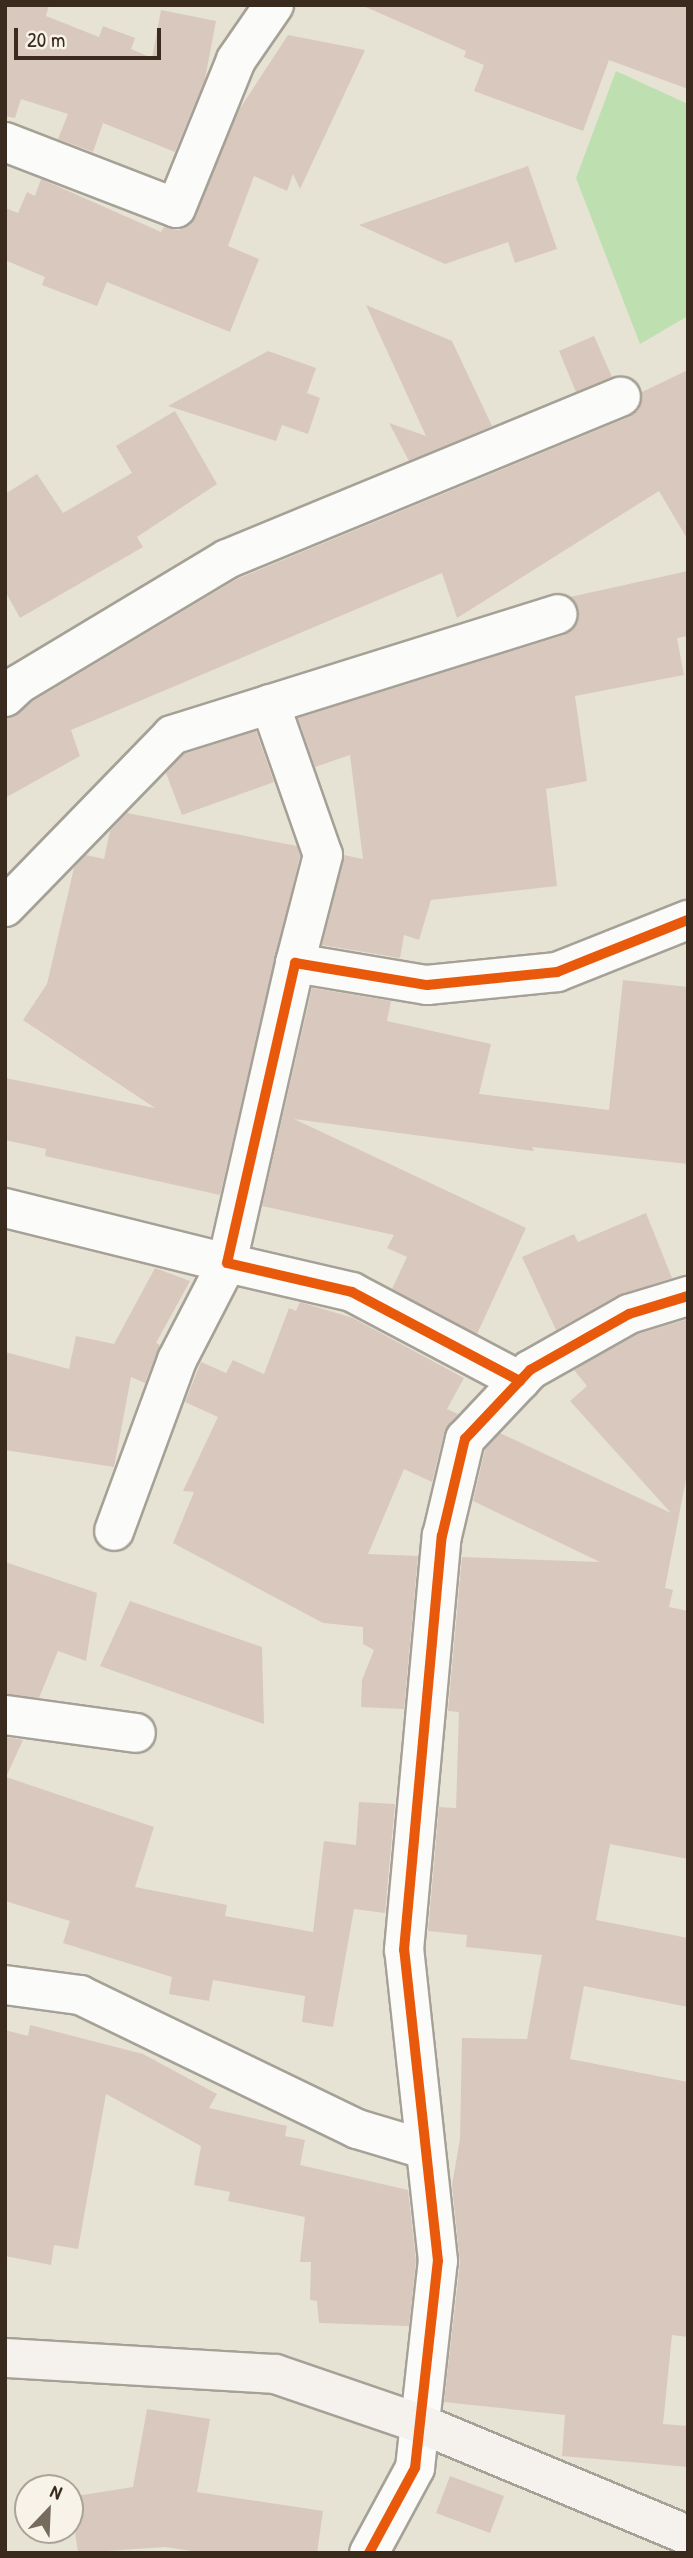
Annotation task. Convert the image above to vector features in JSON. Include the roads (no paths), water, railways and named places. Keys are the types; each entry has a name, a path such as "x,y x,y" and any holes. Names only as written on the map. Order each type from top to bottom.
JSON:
{"street":[{"path":"5,142 176,208 236,60 274,5"},
{"path":"5,697 19,684 227,559 621,397"},
{"path":"5,907 172,735 557,614"},
{"path":"114,1531 177,1360 227,1263 295,963 323,855 270,704"},
{"path":"295,963 426,985 557,972 688,920"},
{"path":"5,1208 352,1292 520,1381"},
{"path":"369,2553 415,2468 438,2261 404,1950 442,1536 465,1439 530,1370 629,1314 688,1296"},
{"path":"5,1715 136,1733"},
{"path":"5,1985 80,1996 356,2129 425,2149"},
{"path":"5,2358 275,2374 421,2424 688,2535"}]}
